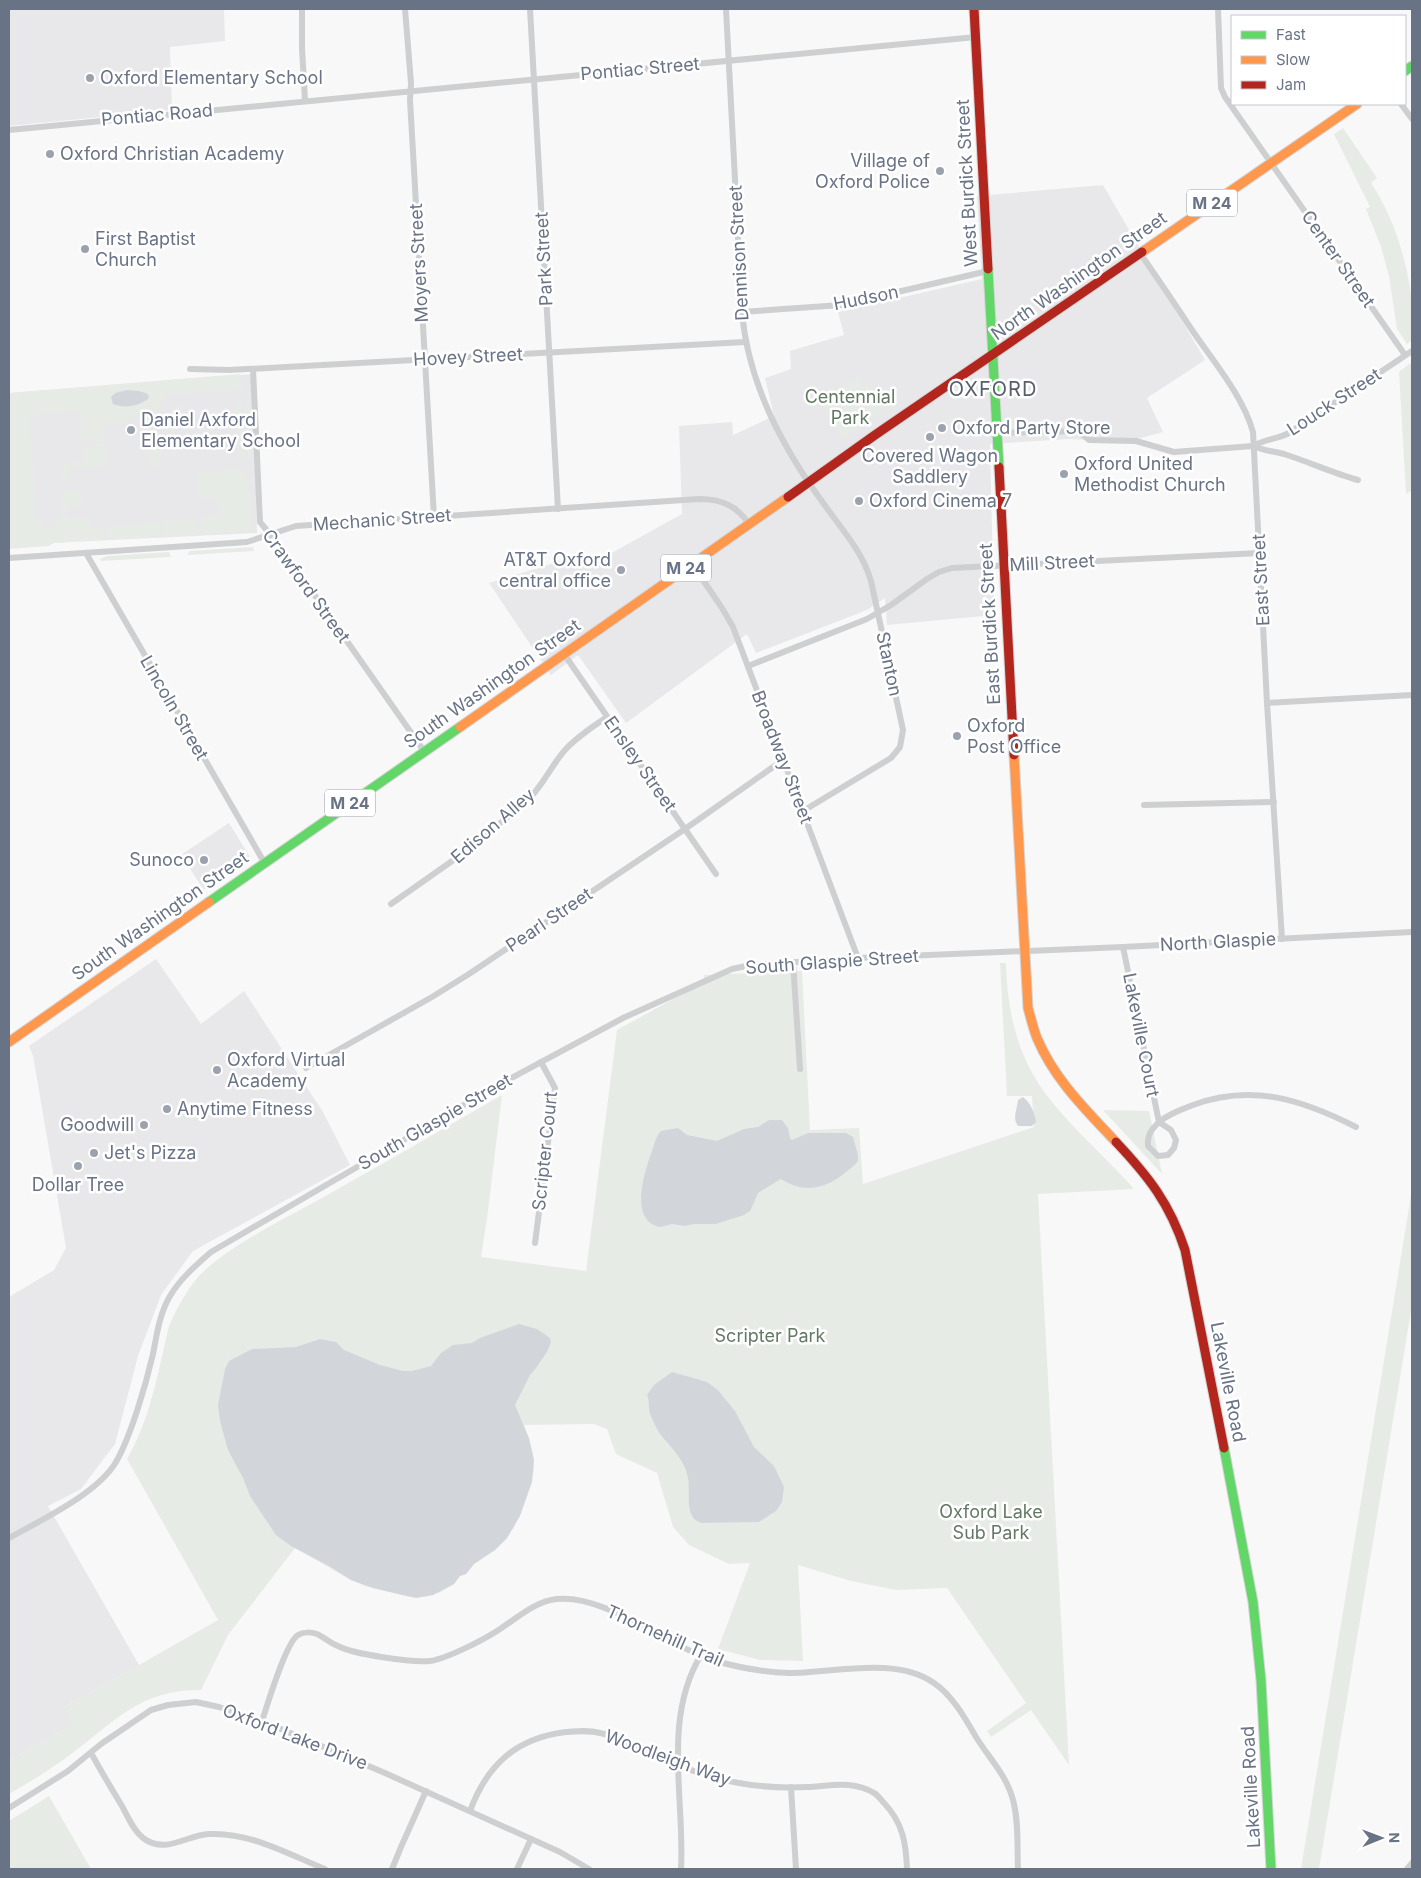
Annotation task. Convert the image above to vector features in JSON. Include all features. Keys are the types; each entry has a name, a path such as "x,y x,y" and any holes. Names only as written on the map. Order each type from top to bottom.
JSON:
{"main road":[{"name":"West Burdick Street","path":"974,9 992,355"},
{"name":"North Washington Street","path":"992,355 1356,105"},
{"name":"East Burdick Street","path":"992,355 1024,950"},
{"name":"South Washington Street","path":"10,1041 992,355"},
{"name":"Lakeville Road","path":"1024,950 1029,1013 1038,1040 1050,1066 1066,1089 1156,1189 1174,1220 1185,1250 1253,1602 1261,1680 1271,1869"}],"street":[{"path":"302,9 305,101"},
{"name":"Moyers Street","path":"405,9 434,517"},
{"name":"Park Street","path":"530,9 558,509"},
{"name":"Dennison Street","path":"726,9 745,342 760,393 769,415 809,483"},
{"name":"Center Street","path":"1218,9 1221,88 1234,113 1405,355"},
{"name":"Pontiac Street","path":"305,101 976,37"},
{"name":"Pontiac Road","path":"9,130 305,101"},
{"path":"1402,105 1412,119"},
{"name":"East Street","path":"1140,253 1206,348 1250,421 1260,553 1282,939"},
{"name":"Hudson","path":"742,312 842,305 988,271"},
{"name":"Hovey Street","path":"190,369 215,370 745,342"},
{"name":"Louck Street","path":"1253,446 1260,442 1280,438 1289,433 1412,351"},
{"name":"Crawford Street","path":"253,368 260,522 283,550 424,751"},
{"path":"996,433 1078,431 1089,440 1136,441 1174,452 1253,446 1265,452 1281,454 1358,480"},
{"name":"Stanton","path":"802,811 886,762 901,744 903,734 871,581 863,560 809,483"},
{"name":"Mechanic Street","path":"9,558 246,542 296,526 712,499 734,507 750,524"},
{"name":"Lincoln Street","path":"86,553 264,862"},
{"name":"Mill Street","path":"748,666 867,620 939,572 952,568 1260,553"},
{"name":"Broadway Street","path":"692,564 727,616 748,666 858,958"},
{"name":"Ensley Street","path":"564,654 716,874"},
{"path":"1267,702 1412,695"},
{"name":"Edison Alley","path":"391,904 437,873 525,803 534,794 564,751 578,738 607,717"},
{"name":"Pearl Street","path":"306,1068 469,974 685,829 783,760"},
{"path":"1144,805 1274,802"},
{"name":"North Glaspie","path":"1024,950 1123,947 1412,932"},
{"name":"Lakeville Court","path":"1123,947 1159,1122 1171,1130 1176,1140 1174,1148 1168,1155 1158,1156 1148,1146 1147,1137 1152,1128 1159,1122"},
{"name":"South Glaspie Street","path":"9,1538 83,1495 115,1463 139,1402 152,1355 158,1323 170,1296 188,1273 211,1252 487,1091 623,1018 732,969 751,965 793,962 1024,950"},
{"path":"793,962 800,1069"},
{"name":"Scripter Court","path":"535,1243 555,1088 542,1062"},
{"path":"1159,1122 1168,1114 1201,1102 1226,1096 1252,1095 1296,1101 1320,1109 1356,1127"},
{"name":"Thornehill Trail","path":"262,1721 292,1639 304,1633 316,1633 346,1650 412,1662 431,1661 494,1633 535,1606 554,1599 580,1599 634,1622 700,1655 735,1667 789,1673 886,1668 912,1672 935,1683 963,1716 997,1766 1009,1789 1014,1802 1018,1869"},
{"path":"681,1869 682,1833 678,1743 686,1688 700,1655"},
{"name":"Oxford Lake Drive","path":"9,1808 68,1771 151,1710 168,1705 196,1702 219,1707 262,1721 426,1791 560,1852 589,1869"},
{"name":"Woodleigh Way","path":"470,1811 477,1791 504,1756 528,1742 550,1734 582,1730 601,1733 678,1765 738,1783 791,1787 835,1784 858,1786 874,1793 889,1808 901,1827 907,1869"},
{"path":"90,1753 137,1831 149,1841 161,1845 174,1844 190,1837 207,1834 233,1834 254,1840 326,1869"},
{"path":"791,1787 796,1869"},
{"path":"392,1869 426,1791"},
{"path":"517,1869 531,1839"},
{"path":"1407,1869 1412,1863"}],"shaded area":[{"name":"Oxford Elementary School","path":"9,9 224,9 225,41 170,47 172,110 9,126"},
{"path":"1103,185 1205,360 1147,398 1163,432 1126,442 1069,439 990,444 994,615 887,625 885,598 867,610 756,653 747,634 626,723 578,655 551,675 489,583 577,556 588,566 682,514 679,426 732,422 733,435 774,416 765,378 791,369 790,351 844,335 838,312 982,279 977,196"},
{"name":"Daniel Axford Elementary School","path":"253,374 257,533 9,545 9,393"},
{"path":"127,390 148,394 149,398 132,406 117,406 113,404 111,397 115,393"},
{"path":"229,823 250,857 204,890 181,855"},
{"path":"156,959 201,1024 244,991 323,1112 350,1165 193,1251 161,1295 138,1356 115,1444 81,1489 48,1506 139,1665 65,1707 74,1724 9,1761 9,1297 54,1270 66,1248 33,1056 29,1046"},
{"path":"1023,1097 1035,1115 1036,1122 1032,1126 1018,1126 1016,1123 1015,1117 1018,1100"},
{"path":"769,1120 782,1120 788,1128 792,1140 808,1133 846,1133 853,1137 858,1161 838,1178 815,1188 798,1187 781,1179 758,1193 750,1211 744,1215 716,1224 685,1226 672,1224 660,1227 650,1222 644,1215 641,1204 643,1180 656,1139 661,1131 678,1128 687,1135 717,1141 744,1129 758,1127"},
{"path":"519,1324 537,1329 550,1338 551,1342 547,1352 530,1375 515,1405 529,1438 534,1460 532,1482 520,1516 507,1538 495,1550 474,1564 454,1584 433,1595 416,1598 373,1588 351,1580 291,1546 276,1535 250,1496 228,1450 220,1421 218,1405 225,1369 229,1361 252,1349 296,1347 320,1339 336,1342 344,1350 380,1365 403,1371 412,1371 431,1366 441,1353 453,1345 472,1343 480,1338"},
{"path":"672,1372 707,1382 718,1390 735,1411 754,1447 774,1466 784,1487 782,1502 776,1511 759,1522 702,1523 692,1516 689,1504 689,1484 684,1466 655,1425 650,1414 647,1395 654,1385"}],"green space":[{"path":"1343,128 1377,178 1371,183 1393,224 1403,256 1410,287 1412,307 1412,340 1407,344 1397,329 1389,276 1381,247 1366,209 1370,207 1334,134"},
{"path":"1412,362 1412,490 1406,494 1399,372"},
{"path":"240,374 241,390 175,393 166,397 157,412 156,422 160,462 158,466 146,469 152,461 149,423 143,417 135,416 128,422 109,425 104,432 103,441 92,442 91,437 84,437 84,442 82,442 80,411 29,415 36,522 43,522 44,528 55,527 55,521 61,520 63,492 79,490 82,501 79,507 65,508 66,519 89,518 89,529 103,528 103,535 100,540 54,543 49,546 9,549 9,393"},
{"name":"Centennial Park","path":"860,377 886,409 843,438 819,398"},
{"path":"238,402 242,402 245,459 239,457 236,406"},
{"path":"245,403 250,409 251,451 248,457"},
{"path":"182,406 182,410 174,410 176,456 172,457 170,413 173,407"},
{"path":"104,444 106,467 68,469 68,479 63,480 62,469 65,464 83,463 83,445"},
{"path":"241,470 246,474 252,515 252,529 201,534 200,519 218,515 220,506 217,499 199,496 197,476 201,473"},
{"path":"196,519 197,534 166,536 163,532 162,521"},
{"path":"139,522 145,522 146,524 159,522 160,533 158,536 109,540 107,528 139,525"},
{"path":"253,547 254,551 188,555 189,551"},
{"path":"169,552 171,557 101,561 100,559 107,556"},
{"name":"Scripter Park","path":"1000,963 1006,963 1011,1015 1015,1031 1035,1078 1055,1106 1134,1189 1038,1194 1069,1765 1031,1710 991,1737 987,1731 1026,1703 947,1588 896,1590 851,1581 798,1565 803,1661 760,1660 718,1649 750,1563 729,1564 689,1545 673,1527 657,1473 616,1454 607,1429 594,1424 524,1425 533,1454 534,1470 514,1527 507,1538 495,1550 474,1564 454,1584 441,1592 425,1597 409,1597 365,1586 351,1580 295,1548 228,1635 201,1690 179,1691 161,1695 130,1709 70,1755 9,1794 9,1761 73,1724 65,1707 218,1620 127,1459 148,1411 169,1326 190,1288 210,1266 256,1234 502,1095 481,1257 586,1271 617,1030 704,982 704,975 802,971 810,1130 859,1128 863,1184 1034,1127 1032,1096 1007,1096"},
{"path":"1103,1110 1149,1111 1162,1174"},
{"path":"1412,1189 1412,1305 1319,1869 1301,1869"},
{"path":"49,1796 91,1869 9,1869 9,1821"}],"traffic: fast":[{"path":"1406,70 1412,66"},
{"path":"988,269 999,467"},
{"path":"209,902 460,727"},
{"path":"1224,1448 1253,1602 1261,1680 1271,1869"}],"traffic: slow":[{"path":"1142,252 1356,105"},
{"path":"460,727 788,497"},
{"path":"1014,755 1028,1008 1033,1027 1052,1067 1093,1118 1116,1142"},
{"path":"9,1042 209,902"}],"traffic: jam":[{"path":"974,9 988,269"},
{"path":"788,497 1142,252"},
{"path":"999,467 1014,755"},
{"path":"1116,1142 1139,1167 1157,1192 1173,1219 1185,1250 1224,1448"}],"place":[{"name":"Oxford Elementary School","path":"90,78"},
{"name":"Oxford Christian Academy","path":"50,154"},
{"name":"Village of Oxford Police","path":"940,171"},
{"name":"First Baptist Church","path":"85,249"},
{"name":"Oxford Party Store","path":"942,428"},
{"name":"Daniel Axford Elementary School","path":"131,430"},
{"name":"Covered Wagon Saddlery","path":"930,437"},
{"name":"Oxford United Methodist Church","path":"1064,474"},
{"name":"Oxford Cinema 7","path":"859,501"},
{"name":"AT&T Oxford central office","path":"621,570"},
{"name":"Oxford Post Office","path":"957,736"},
{"name":"Sunoco","path":"204,860"},
{"name":"Oxford Virtual Academy","path":"217,1070"},
{"name":"Anytime Fitness","path":"167,1109"},
{"name":"Goodwill","path":"144,1125"},
{"name":"Jet's Pizza","path":"94,1153"},
{"name":"Dollar Tree","path":"78,1166"}],"district":[{"name":"OXFORD","path":"993,389"}],"park label":[{"name":"Oxford Lake Sub Park","path":"991,1522"}]}
